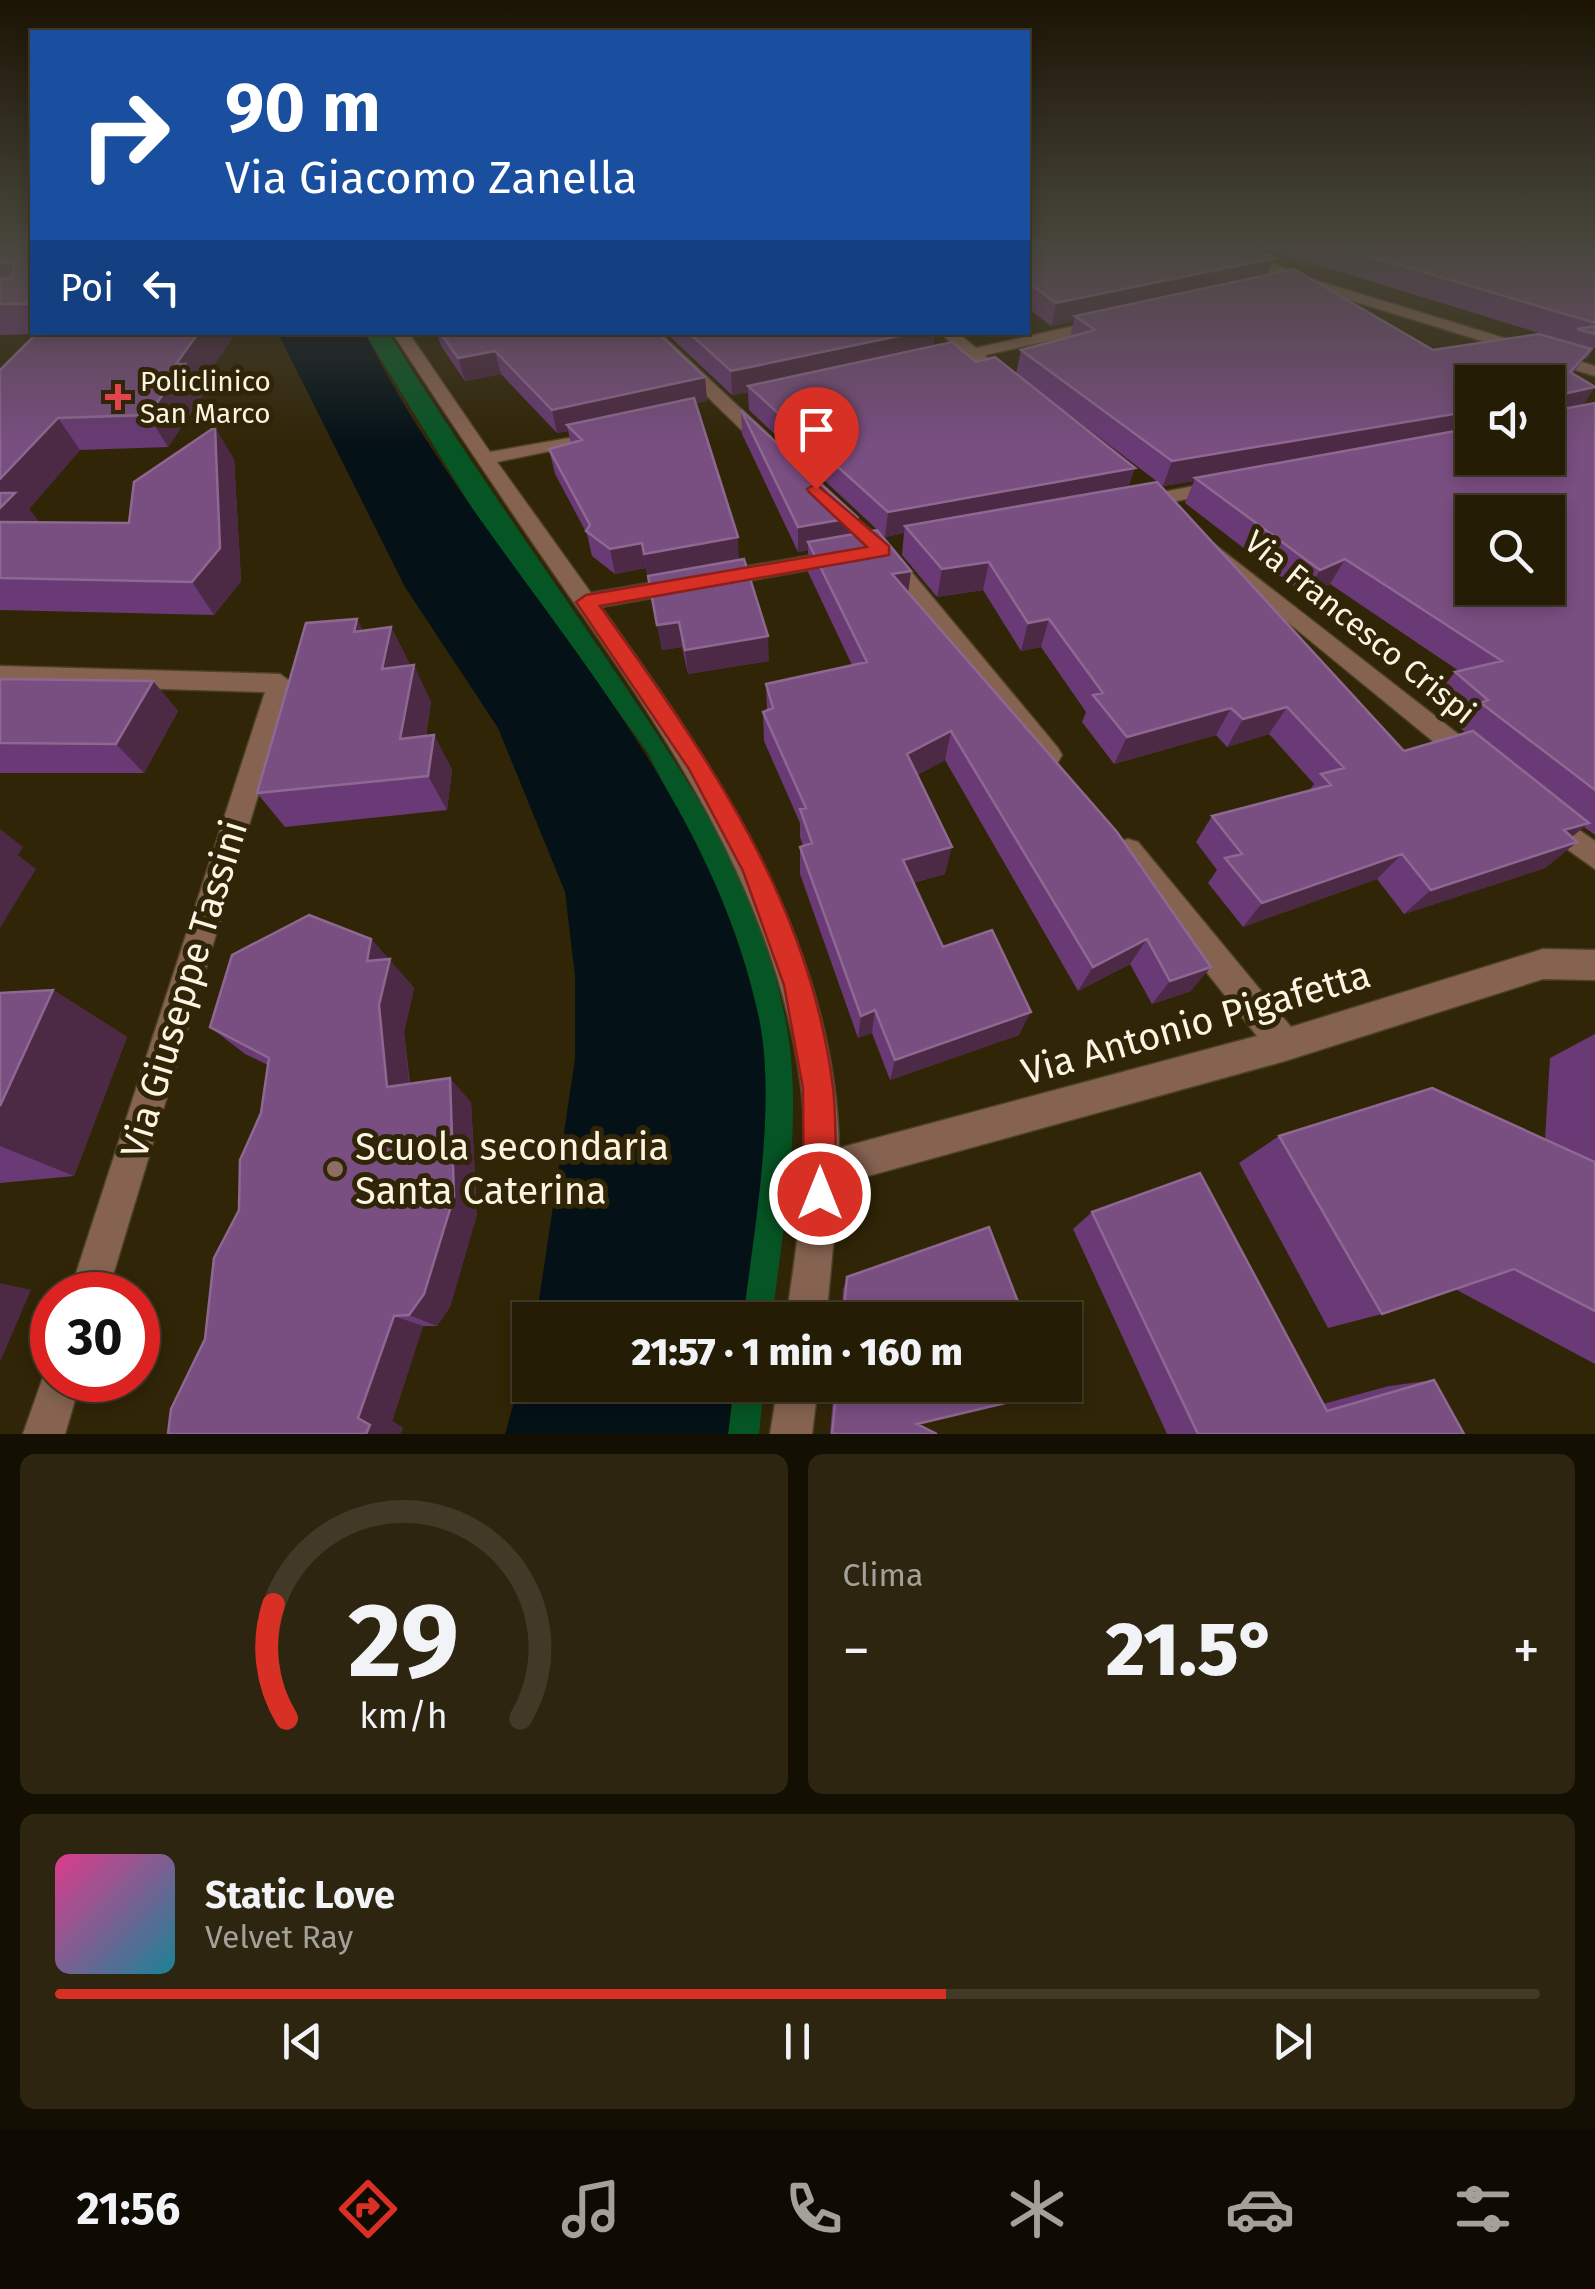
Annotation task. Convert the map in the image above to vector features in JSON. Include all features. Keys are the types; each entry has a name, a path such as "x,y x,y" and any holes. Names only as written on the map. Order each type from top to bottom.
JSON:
{"street":[{"path":"1399,311 1595,372"},
{"path":"916,366 1120,320"},
{"path":"402,335 484,459 698,762 755,868 798,985 818,1088 820,1217 808,1302"},
{"path":"653,335 781,456"},
{"path":"951,335 1002,378"},
{"path":"484,459 615,432"},
{"name":"Via Francesco Crispi","path":"1121,476 1484,768"},
{"path":"1112,508 1245,483"},
{"path":"819,492 892,548 1071,782"},
{"path":"586,602 892,548"},
{"name":"Via Giuseppe Tassini","path":"0,675 280,683 95,1272"},
{"path":"1529,804 1595,858"},
{"path":"1109,829 1286,1045"},
{"name":"Via Antonio Pigafetta","path":"820,1171 1286,1045 1543,964 1595,965"},
{"path":"44,1434 54,1402"},
{"path":"791,1434 796,1402"}],"green space":[{"path":"366,335 390,335 686,779 735,868 755,915 785,1018 793,1092 790,1169 774,1302 745,1302 764,1107 763,1064 714,885 648,753 475,513"},
{"path":"732,1402 762,1402 759,1434 728,1434"}],"shaded area":[{"path":"279,335 366,335 413,419 640,746 690,831 731,921 759,1018 764,1052 762,1168 745,1302 539,1302 575,1059 575,976 565,892 498,728 405,587"},
{"path":"514,1402 732,1402 728,1434 505,1434"}],"building":[{"path":"1099,311 1366,311 1433,350 1539,334 1591,349 1570,372 1595,387 1565,394 1565,365 1455,365 1455,414 1172,461 1021,350 1095,330 1075,316"},
{"path":"1554,311 1595,311 1595,323"},
{"path":"1595,326 1595,334 1577,329"},
{"path":"35,335 197,335 176,364 185,364 148,415 58,418 0,479 0,370"},
{"path":"442,335 660,335 705,377 552,410 495,351 458,358"},
{"path":"691,335 904,335 731,371"},
{"path":"952,342 976,362 995,357 1135,468 888,512 748,386"},
{"path":"694,398 738,537 644,554 642,543 610,549 586,531 590,525 549,449 582,440 567,425"},
{"path":"1595,403 1595,790 1481,703 1488,700 1455,672 1502,661 1345,559 1320,570 1195,478 1455,431 1455,475 1565,475 1565,409"},
{"path":"741,410 857,517 798,527"},
{"path":"215,427 220,548 192,582 0,578 0,522 129,523 134,482"},
{"path":"1157,482 1404,751 1473,731 1589,823 1564,830 1577,842 1431,890 1402,854 1262,903 1225,858 1242,854 1212,816 1331,785 1321,774 1344,768 1287,707 1243,719 1231,708 1127,737 1093,695 1103,693 1049,619 1028,623 989,562 942,569 905,526"},
{"path":"0,493 15,493 0,508"},
{"path":"877,530 911,571 892,574 1117,832 1211,967 1170,981 1147,939 1093,967 951,731 907,754 952,847 903,860 943,947 992,930 1031,1012 895,1060 875,1010 861,1016 800,847 812,843 800,809 806,808 763,712 773,708 766,684 867,662 808,542"},
{"path":"744,559 768,636 685,650 679,622 657,625 648,576"},
{"path":"357,619 354,632 391,627 382,669 414,665 400,739 434,735 428,776 257,793 306,623"},
{"path":"0,679 153,681 116,744 0,743"},
{"path":"309,915 371,939 367,961 390,959 379,1005 387,1087 450,1078 454,1196 424,1294 409,1315 394,1316 358,1418 370,1425 366,1434 168,1434 171,1409 205,1339 214,1258 239,1210 240,1160 261,1113 269,1058 210,1027 232,955"},
{"path":"53,990 0,1106 0,993"},
{"path":"1432,1088 1595,1162 1595,1311 1514,1269 1382,1314 1279,1136"},
{"path":"1200,1173 1327,1411 1434,1380 1464,1434 1198,1434 1092,1212"},
{"path":"989,1227 1018,1302 845,1302 847,1277"},
{"path":"835,1402 1010,1402 917,1424 937,1434 832,1434"}],"place":[{"name":"Policlinico San Marco","path":"118,397"},
{"name":"Scuola secondaria Santa Caterina","path":"335,1169"}],"route":[{"path":"816,489 882,550 586,602 698,762 755,868 798,985 818,1088 820,1194"}]}
